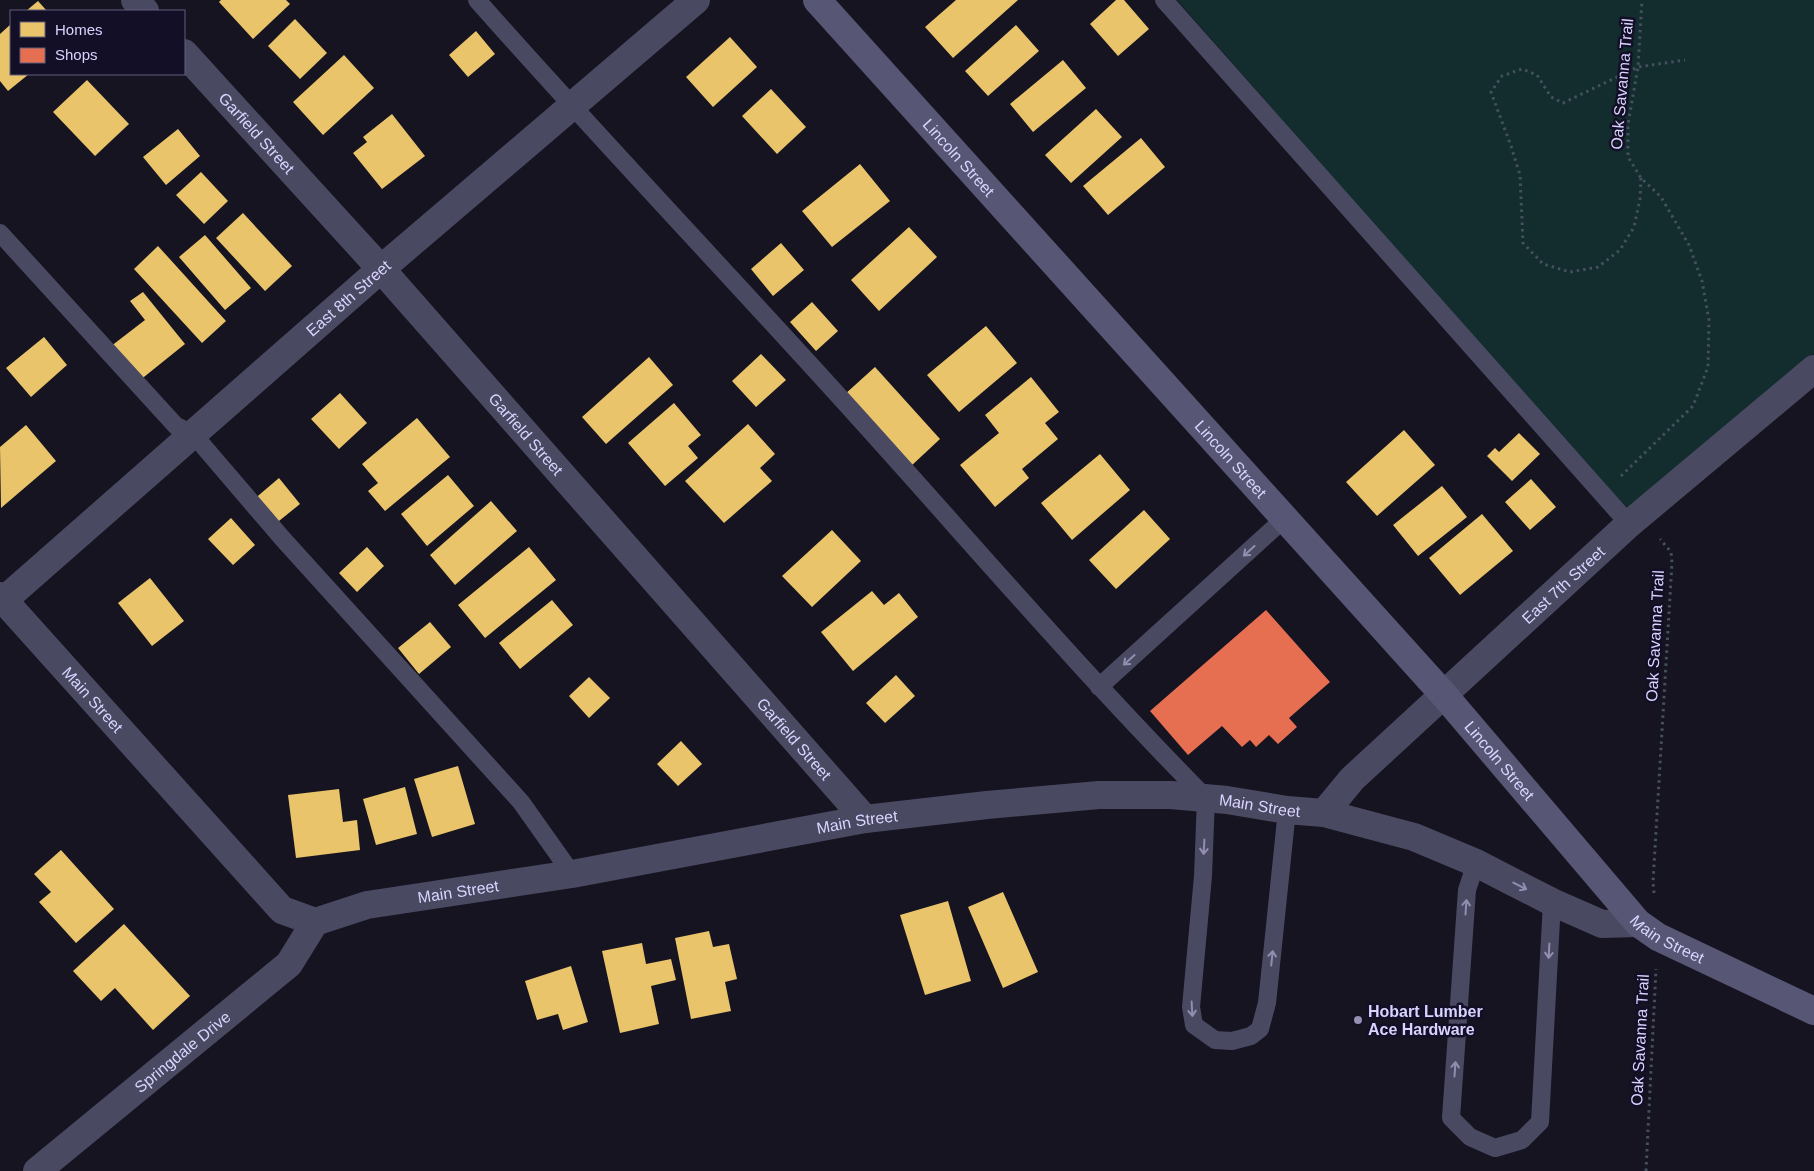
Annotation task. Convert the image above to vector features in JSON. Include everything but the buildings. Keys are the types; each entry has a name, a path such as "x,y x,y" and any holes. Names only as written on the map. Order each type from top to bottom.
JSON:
{"main road":[{"name":"Lincoln Street","path":"817,0 1444,695 1648,930"},
{"name":"Main Street","path":"1648,930 1814,1011"}],"street":[{"path":"135,0 144,10"},
{"name":"East 8th Street","path":"2,598 381,269 696,0"},
{"name":"Garfield Street","path":"185,54 381,269 865,819"},
{"name":"East 7th Street","path":"1324,813 1352,779 1635,520 1814,369"},
{"name":"Main Street","path":"2,598 282,910 315,922 367,905 572,874 865,819 987,805 1100,795 1171,794 1227,800 1287,810 1324,813 1414,837 1476,863 1552,902 1602,924 1648,930"},
{"name":"Springdale Drive","path":"37,1171 288,964 315,922"}],"lane":[{"path":"477,0 571,106 848,406 1099,687 1144,736 1206,798 1203,876 1192,1007 1194,1025 1215,1040 1232,1041 1251,1036 1260,1029 1267,1003 1287,810"},
{"path":"1164,0 1635,520"},
{"path":"0,233 176,426 193,434 282,538 521,802 572,874"},
{"path":"1099,687 1285,518"},
{"path":"1476,863 1467,890 1451,1118 1470,1137 1495,1148 1522,1140 1540,1122 1552,902"}],"path":[{"name":"Oak Savanna Trail","path":"1618,478 1693,406 1708,367 1709,320 1702,281 1689,245 1661,197 1641,178 1628,157 1628,124 1638,67 1642,0"},
{"path":"1641,178 1640,199 1634,227 1620,250 1598,267 1570,272 1543,264 1524,243 1520,176 1511,146 1490,92 1502,76 1522,69 1537,75 1551,97 1562,103 1638,67 1685,60"},
{"name":"Oak Savanna Trail","path":"1635,520 1671,552 1672,563 1653,882 1648,930 1646,1171"}],"green space":[{"path":"1177,0 1814,0 1814,354 1626,512"}],"place":[{"name":"Hobart Lumber Ace Hardware","path":"1358,1020"}]}
